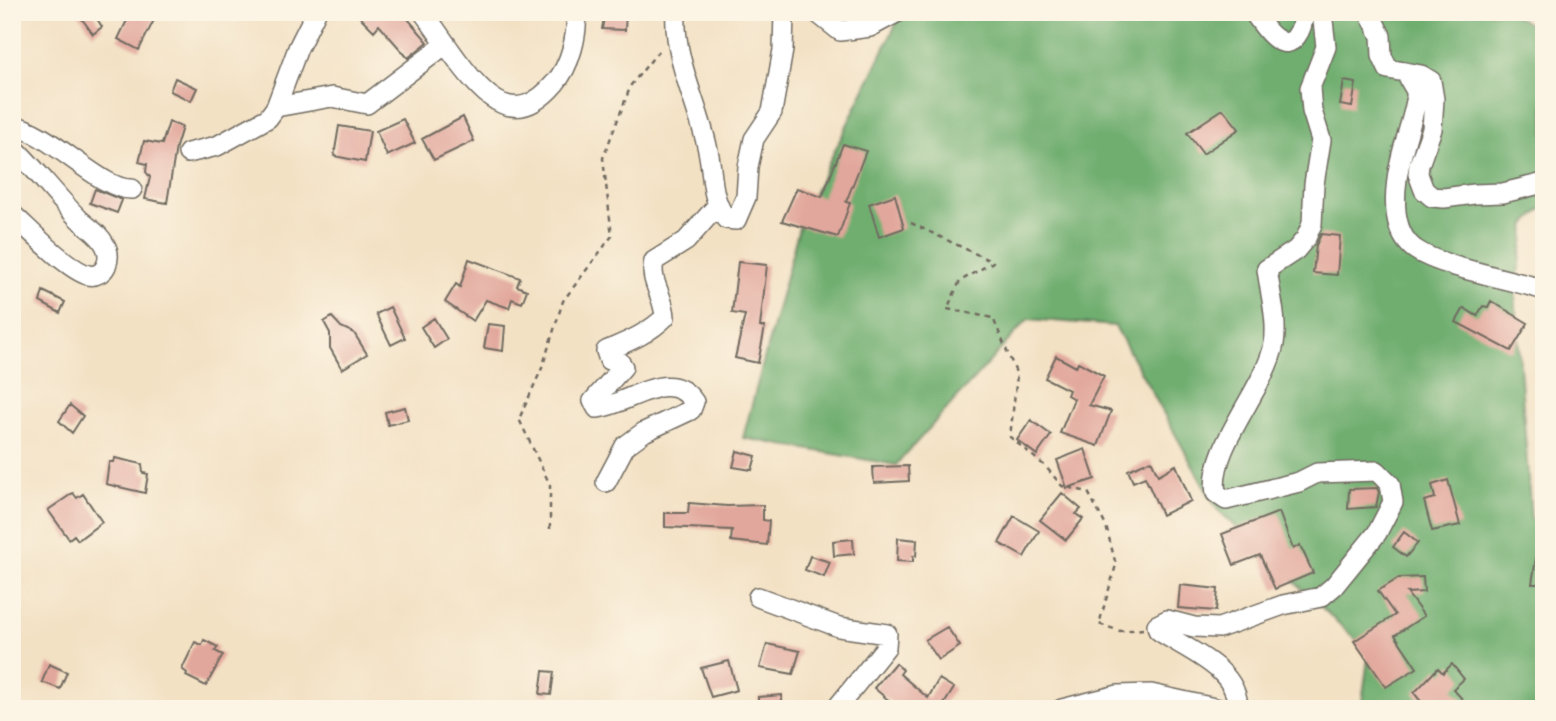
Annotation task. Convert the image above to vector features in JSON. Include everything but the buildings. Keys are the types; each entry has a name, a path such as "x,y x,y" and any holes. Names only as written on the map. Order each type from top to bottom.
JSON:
{"street":[{"path":"188,153 217,146 268,118 316,12"},
{"path":"424,12 477,86 501,106 524,106 537,100 560,77 573,40 576,12"},
{"path":"676,12 675,32 708,148 710,175 717,206 726,219 736,220 746,197 748,167 754,139 772,112 783,50 784,12"},
{"path":"816,12 840,31 870,27 898,12"},
{"path":"1253,12 1274,38 1283,42 1298,36 1303,26 1304,12"},
{"path":"1238,709 1235,693 1220,670 1192,650 1164,635 1157,627 1160,621 1219,628 1283,605 1321,597 1334,586 1377,533 1393,502 1390,484 1377,471 1317,473 1300,482 1226,500 1216,493 1213,480 1230,434 1266,370 1274,344 1275,326 1267,269 1296,250 1307,238 1312,224 1314,184 1321,140 1311,111 1310,88 1326,47 1322,12"},
{"path":"1369,12 1381,36 1382,56 1388,69 1427,77 1431,81 1432,129 1419,164 1419,182 1424,190 1432,197 1444,198 1503,193 1544,183"},
{"path":"275,107 332,97 367,104 446,44"},
{"path":"1405,72 1416,91 1416,101 1397,178 1396,200 1397,221 1411,246 1442,262 1544,290"},
{"path":"12,125 37,132 104,180 125,189 132,189"},
{"path":"12,146 39,172 80,220 96,232 108,254 104,270 89,275 75,268 12,214"},
{"path":"606,482 625,446 644,432 691,411 694,402 689,394 678,387 660,386 609,407 597,408 593,401 623,367 619,361 608,360 606,351 647,332 664,317 664,307 652,273 654,261 686,241 717,206"},
{"path":"758,597 839,626 887,634 887,647 836,709"},
{"path":"1062,709 1118,695 1151,694 1219,709"}],"path":[{"path":"550,529 550,485 519,419 542,368 563,301 612,236 603,158 631,85 675,32"},
{"path":"911,223 993,262 960,281 947,309 993,318 1017,374 1010,437 1045,466 1062,486 1088,492 1106,526 1116,565 1099,624 1120,631 1157,627"}],"green space":[{"path":"902,12 1508,12 1544,32 1544,207 1526,224 1515,294 1531,519 1544,523 1544,709 1361,709 1369,652 1217,509 1115,326 1028,319 896,465 743,438 801,220"}]}
